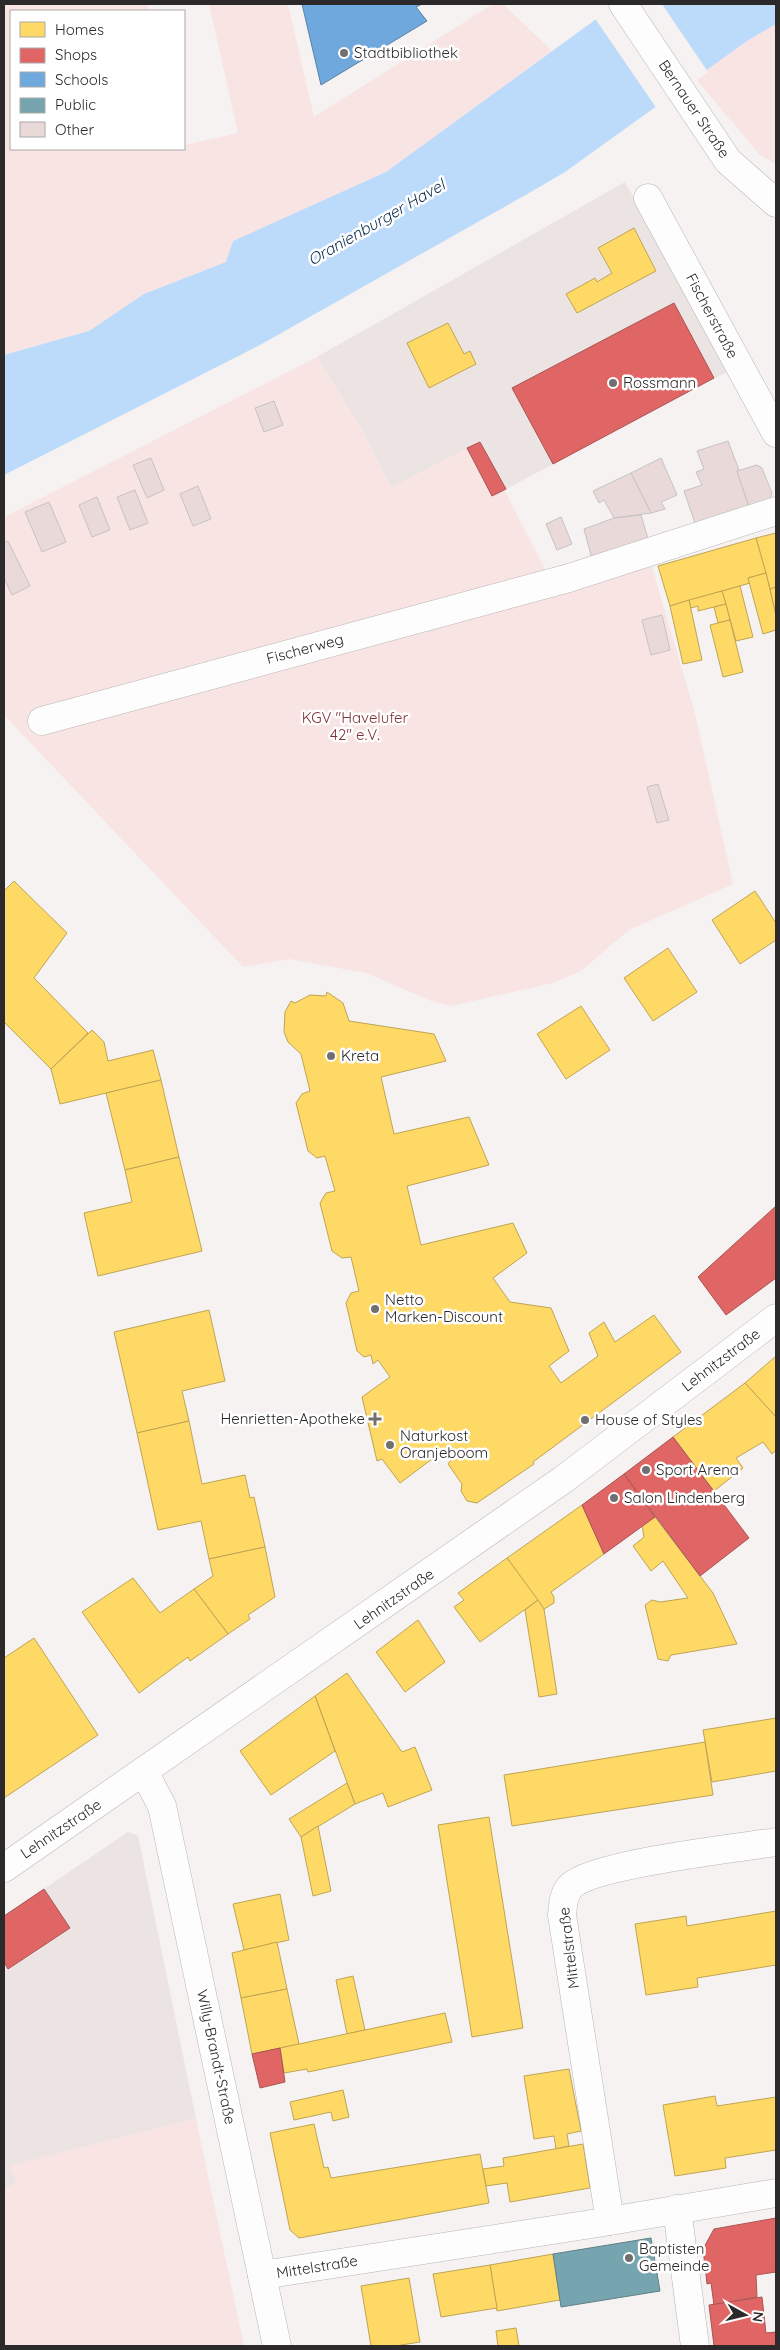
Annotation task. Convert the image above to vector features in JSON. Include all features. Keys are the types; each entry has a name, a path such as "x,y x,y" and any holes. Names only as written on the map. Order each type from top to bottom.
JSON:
{"street":[{"name":"Bernauer Straße","path":"623,4 728,161 776,204"},
{"name":"Fischerstraße","path":"648,198 776,433"},
{"name":"Fischerweg","path":"42,720 569,578 776,511"},
{"name":"Lehnitzstraße","path":"4,1868 564,1479 776,1318"},
{"name":"Willy-Brandt-Straße","path":"144,1772 162,1806 277,2346"},
{"name":"Mittelstraße","path":"610,2221 562,1915 564,1896 571,1886 608,1869 776,1842"},
{"name":"Mittelstraße","path":"262,2275 776,2193"},
{"path":"677,2209 695,2346"}],"shaded area":[{"path":"625,182 729,371 506,489 480,442 391,488 360,427 317,357"},
{"path":"128,1832 138,1836 196,2119 10,2166 17,2183 4,2189 4,1916"}],"green space":[{"path":"4,4 147,4 149,10 10,10 10,150 185,150 185,145 238,133 209,4 288,4 314,117 493,4 503,4 552,51 386,172 233,241 226,262 144,294 89,331 4,355"},
{"path":"776,24 776,164 760,155 695,78 747,41"},
{"name":"KGV \"Havelufer 42\" e.V.","path":"317,357 360,427 391,488 480,442 555,589 650,560 695,714 733,884 629,930 581,971 553,983 451,1006 431,1001 366,973 289,959 243,967 4,715 4,517"},
{"path":"196,2119 244,2346 4,2346 4,2189 17,2183 9,2166"}],"water":[{"name":"Oranienburger Havel","path":"617,4 776,4 776,24 747,41 565,172 260,345 4,475 4,355 89,331 144,294 226,262 233,241 386,172"}],"pier":[{"path":"612,4 662,4 708,72 657,109 594,17"}],"building: Homes":[{"path":"634,228 656,271 577,313 566,294 595,278 597,282 612,273 598,248"},
{"path":"448,323 464,354 470,351 476,364 429,388 407,343"},
{"path":"776,533 776,587 770,589 756,538"},
{"path":"756,538 766,573 748,578 750,583 670,606 658,566"},
{"path":"766,573 776,615 776,630 763,634 748,578"},
{"path":"740,586 753,637 736,641 722,591"},
{"path":"776,587 776,615 770,589"},
{"path":"722,591 726,604 698,611 698,606 691,608 689,600"},
{"path":"689,600 702,660 683,664 670,606"},
{"path":"726,604 730,620 718,623 714,607"},
{"path":"730,620 743,672 723,677 710,625"},
{"path":"14,881 67,933 34,978 88,1033 51,1069 4,1022 4,891"},
{"path":"755,891 776,923 776,940 740,964 712,920"},
{"path":"668,948 697,992 653,1021 624,978"},
{"path":"327,992 343,1003 349,1021 434,1034 446,1061 381,1077 394,1134 469,1117 489,1165 407,1186 421,1245 513,1223 527,1253 493,1278 510,1302 551,1308 569,1351 549,1366 561,1383 598,1356 589,1333 604,1322 615,1342 654,1315 681,1352 533,1462 534,1464 477,1503 467,1501 461,1491 462,1484 448,1464 451,1460 444,1450 400,1483 382,1459 377,1461 362,1397 390,1377 378,1360 373,1364 371,1355 364,1357 357,1351 346,1303 351,1293 359,1291 351,1257 342,1258 332,1251 320,1203 326,1193 335,1191 325,1156 317,1158 308,1151 296,1103 302,1094 310,1091 301,1054 288,1042 284,1032 285,1012 291,1001 295,1003 310,995 326,996"},
{"path":"581,1006 610,1050 566,1079 537,1034"},
{"path":"92,1030 104,1042 108,1061 153,1050 161,1080 60,1104 51,1069"},
{"path":"161,1080 179,1157 125,1170 106,1093"},
{"path":"179,1157 202,1251 98,1276 84,1213 132,1202 125,1170"},
{"path":"209,1310 225,1381 182,1391 189,1421 137,1433 114,1332"},
{"path":"776,1356 776,1417 745,1383"},
{"path":"745,1383 776,1417 776,1450 772,1454 763,1442 736,1458 743,1468 714,1491 673,1437"},
{"path":"189,1421 202,1484 245,1475 250,1498 254,1497 265,1547 209,1559 201,1521 158,1530 137,1433"},
{"path":"582,1505 604,1554 551,1592 554,1597 554,1603 544,1609 507,1558"},
{"path":"655,1517 713,1593 737,1644 671,1655 668,1661 658,1659 645,1605 652,1600 660,1602 688,1598 663,1561 651,1571 633,1546 644,1537 642,1525"},
{"path":"265,1547 275,1597 248,1615 250,1619 228,1634 194,1589 213,1576 209,1559"},
{"path":"507,1558 538,1600 480,1642 454,1607 464,1600 458,1593"},
{"path":"133,1578 160,1613 194,1589 228,1634 190,1661 188,1657 139,1693 82,1612"},
{"path":"538,1600 544,1609 557,1694 539,1697 525,1610"},
{"path":"418,1620 445,1662 405,1692 376,1652"},
{"path":"34,1638 98,1735 4,1798 4,1658"},
{"path":"347,1673 402,1752 415,1747 432,1790 388,1807 383,1793 355,1804 315,1696"},
{"path":"315,1696 335,1751 271,1795 240,1751"},
{"path":"776,1718 776,1771 712,1782 703,1730"},
{"path":"705,1742 713,1795 512,1826 504,1775"},
{"path":"347,1783 355,1804 301,1837 289,1819"},
{"path":"489,1817 523,2028 472,2037 438,1825"},
{"path":"318,1826 331,1891 313,1896 301,1837"},
{"path":"280,1894 289,1940 244,1950 233,1904"},
{"path":"776,1911 776,1965 697,1978 698,1987 646,1995 635,1924 686,1916 687,1926"},
{"path":"277,1942 287,1989 241,1998 232,1953"},
{"path":"353,1976 365,2030 347,2034 336,1980"},
{"path":"287,1989 299,2044 252,2054 241,1998"},
{"path":"445,2013 452,2042 308,2072 307,2069 284,2073 280,2048"},
{"path":"569,2069 581,2131 567,2134 569,2146 556,2149 554,2136 534,2139 524,2076"},
{"path":"343,2090 349,2117 333,2121 331,2112 294,2120 290,2102"},
{"path":"715,2096 717,2106 776,2097 776,2150 725,2158 726,2168 675,2176 663,2105"},
{"path":"314,2124 324,2168 328,2167 331,2178 480,2154 489,2203 299,2238 290,2230 270,2133"},
{"path":"583,2144 590,2188 510,2202 507,2183 486,2186 483,2169 504,2166 503,2158"},
{"path":"553,2254 560,2300 497,2311 490,2265"},
{"path":"490,2265 497,2308 441,2317 433,2274"},
{"path":"409,2278 420,2342 395,2346 371,2346 361,2286"},
{"path":"516,2328 519,2346 498,2346 496,2331"}],"building: Shops":[{"name":"Rossmann","path":"674,303 714,378 553,464 512,388"},
{"path":"480,442 506,489 492,496 467,448"},
{"path":"776,1206 776,1278 726,1315 698,1277"},
{"path":"673,1437 749,1538 700,1576 624,1474"},
{"path":"624,1474 655,1517 604,1554 582,1505"},
{"path":"44,1889 70,1928 8,1969 4,1962 4,1916"},
{"path":"280,2048 285,2082 260,2088 252,2054"},
{"path":"776,2218 776,2272 756,2275 757,2297 714,2305 711,2283 707,2284 703,2249 714,2229"},
{"path":"762,2297 766,2333 776,2332 776,2346 714,2346 709,2305"}],"building: Schools":[{"name":"Stadtbibliothek","path":"302,4 422,4 416,7 427,21 321,85"}],"building: Public":[{"path":"651,2238 660,2291 561,2307 553,2254"}],"building: Other":[{"path":"274,401 283,425 264,432 255,408"},
{"path":"728,441 739,470 737,471 749,507 696,526 684,491 702,485 696,472 704,469 697,451"},
{"path":"151,458 164,490 147,498 133,465"},
{"path":"661,458 677,495 661,502 665,509 651,513 631,473"},
{"path":"757,465 762,468 772,493 770,500 749,507 737,471"},
{"path":"631,473 651,513 614,518 604,500 599,503 593,491"},
{"path":"198,486 211,519 193,526 180,494"},
{"path":"135,490 148,523 130,530 117,497"},
{"path":"97,497 110,530 92,537 79,505"},
{"path":"49,502 66,542 42,552 25,512"},
{"path":"641,515 649,542 592,559 584,529 614,518"},
{"path":"561,517 572,544 557,550 546,524"},
{"path":"8,541 30,586 12,595 4,578 4,543"},
{"path":"662,615 670,650 651,655 642,620"},
{"path":"658,784 669,820 657,823 647,787"}],"place":[{"name":"Stadtbibliothek","path":"344,53"},
{"name":"Rossmann","path":"613,383"},
{"name":"Kreta","path":"331,1056"},
{"name":"Netto Marken-Discount","path":"375,1309"},
{"name":"Henrietten-Apotheke","path":"375,1419"},
{"name":"House of Styles","path":"585,1420"},
{"name":"Naturkost Oranjeboom","path":"390,1445"},
{"name":"Sport Arena","path":"646,1470"},
{"name":"Salon Lindenberg","path":"614,1498"},
{"name":"Baptisten Gemeinde","path":"629,2258"}]}
